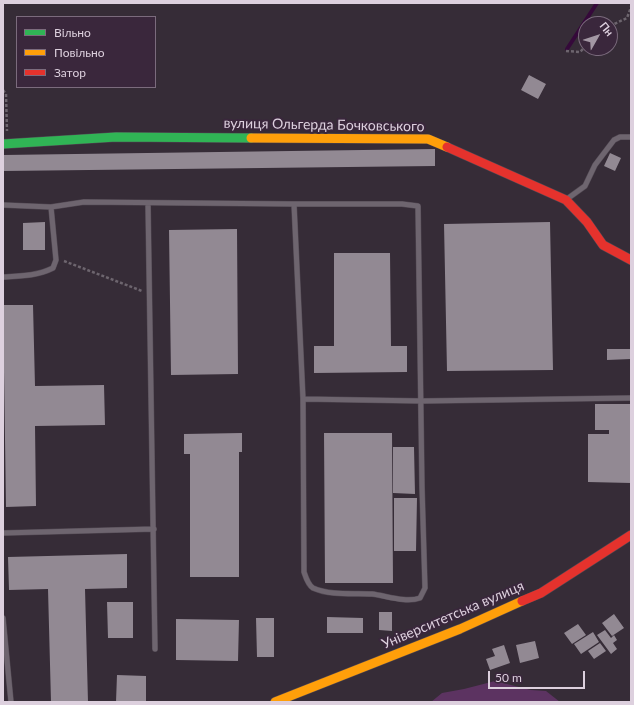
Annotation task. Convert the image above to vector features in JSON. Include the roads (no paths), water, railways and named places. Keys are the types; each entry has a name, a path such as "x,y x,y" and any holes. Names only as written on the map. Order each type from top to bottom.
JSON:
{"street":[{"name":"вулиця Ольгерда Бочковського","path":"5,144 116,137 428,139 566,200 587,222 603,245 631,260"},
{"name":"Університетська вулиця","path":"276,702 460,629 541,593 631,535"}],"lane":[{"path":"566,200 585,186 595,164 614,140 620,137 631,136"},
{"path":"3,205 51,207 84,202 148,204 294,204 402,204 418,206 425,588 420,598 414,600 372,594 333,593 312,588 307,582 304,572 303,399 294,204"},
{"path":"148,204 148,294 154,529 155,649"},
{"path":"3,276 42,273 53,268 56,260 51,207"},
{"path":"303,399 422,401 631,398"},
{"path":"3,533 154,529"},
{"path":"3,618 11,702"}],"waterway":[{"path":"567,49 597,3"}]}
